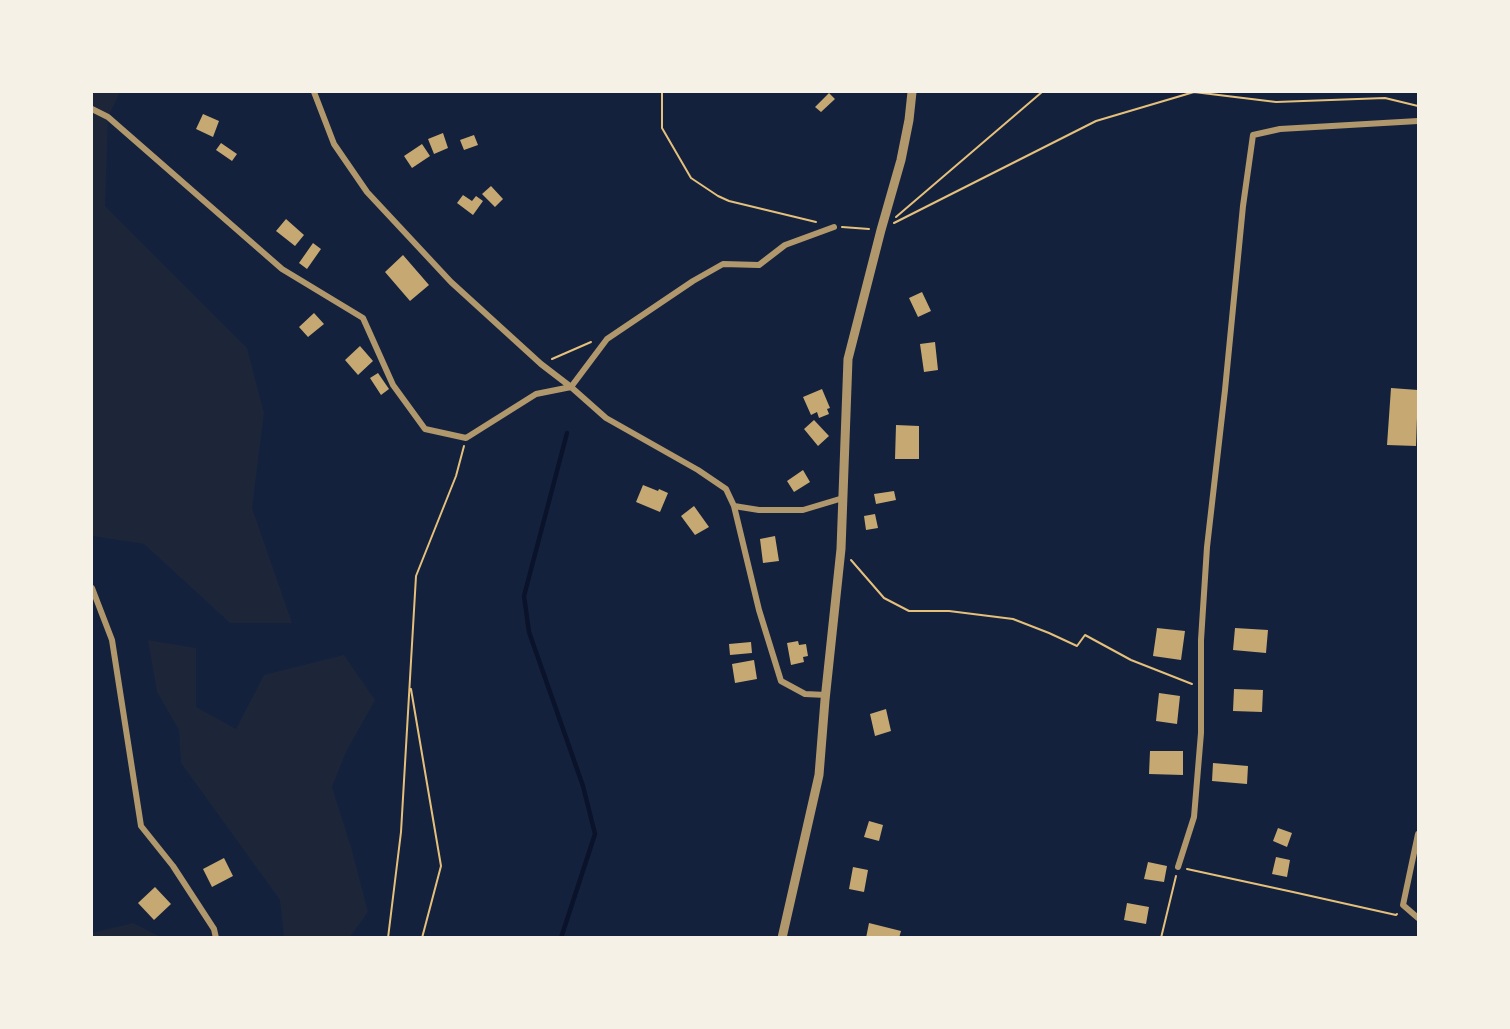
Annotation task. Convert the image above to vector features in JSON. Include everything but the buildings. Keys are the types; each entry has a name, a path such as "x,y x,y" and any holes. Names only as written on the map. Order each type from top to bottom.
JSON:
{"street":[{"path":"314,92 334,144 367,192 451,282 541,364 606,418 698,470 726,489 734,506 759,610 781,681 805,694 826,695"},
{"path":"782,938 819,775 842,549 848,359 901,160 912,92"},
{"path":"92,109 108,117 282,269 363,318 393,386 425,429 466,438 536,394 571,387 607,339 693,281 723,264 759,265 785,245 834,227"},
{"path":"1178,867 1194,818 1201,733 1202,640 1207,547 1252,135 1280,129 1419,121"},
{"path":"734,506 759,510 803,510 843,498"},
{"path":"92,588 112,640 141,826 173,866 214,929 216,938"},
{"path":"1419,834 1403,905 1419,918"}],"path":[{"path":"662,92 662,128 691,178 718,196 729,201 834,227 881,230 1096,121 1194,92 1276,102 1385,98 1419,106"},
{"path":"881,230 1042,92"},
{"path":"541,364 590,342 614,335"},
{"path":"388,938 401,832 416,576 456,476 466,438"},
{"path":"842,549 884,598 909,612 949,611 1013,619 1077,646 1084,635 1131,660 1201,688"},
{"path":"410,683 441,866 422,938"},
{"path":"1161,938 1178,867 1396,915 1403,905"}],"shaded area":[{"path":"92,92 120,92 108,117 105,206 247,348 264,413 252,508 292,623 230,623 144,544 92,536"},
{"path":"148,640 196,648 196,707 236,729 264,675 344,655 375,700 346,752 332,787 368,912 350,937 284,937 280,900 181,763 179,730 157,692"},
{"path":"133,923 161,937 92,937 92,933"}],"waterway":[{"path":"561,938 595,834 583,786 529,632 524,596 567,433"}]}
